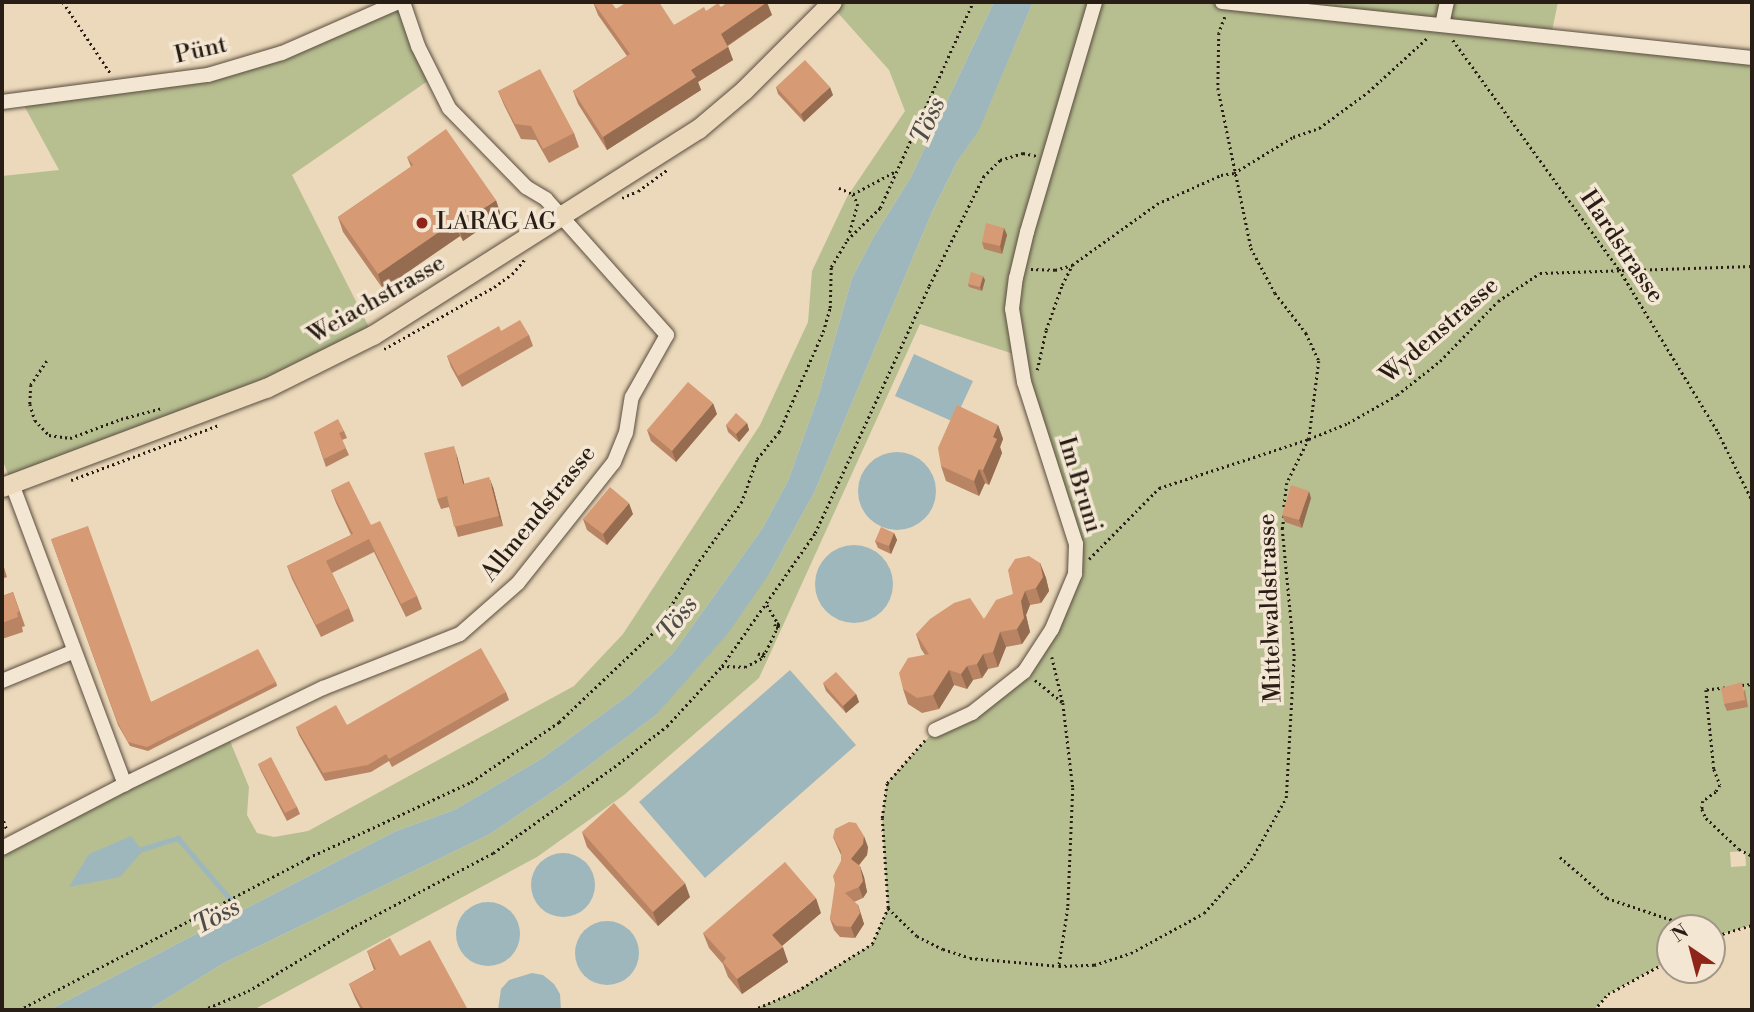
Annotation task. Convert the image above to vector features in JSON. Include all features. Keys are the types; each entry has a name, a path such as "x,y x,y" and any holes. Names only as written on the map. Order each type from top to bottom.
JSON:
{"main road":[{"name":"Weiachstrasse","path":"7,486 266,388 333,356 414,311 698,129 744,90 832,2"}],"street":[{"name":"Pünt","path":"2,102 121,89 208,75 282,53 401,2"},
{"path":"401,2 418,46 449,108 484,146 561,216"},
{"name":"Im Bruni","path":"934,730 972,713 1024,672 1052,629 1075,575 1076,544 1024,382 1012,309 1018,267 1095,2"},
{"path":"1222,2 1752,58"},
{"path":"1438,25 1447,2"},
{"name":"Allmendstrasse","path":"2,848 125,784 323,688 460,634 518,583 614,462 626,433 632,397 667,335 561,216"},
{"path":"7,486 125,784"},
{"path":"2,681 72,652"}],"path":[{"path":"62,2 121,89"},
{"path":"847,240 880,208 973,2"},
{"name":"Mittelwaldstrasse","path":"888,908 917,936 970,958 1059,966 1094,965 1131,953 1204,913 1251,860 1286,798 1294,656 1282,529 1287,483 1309,439 1319,361 1306,333 1275,293 1251,247 1219,88 1219,33 1230,3"},
{"path":"1018,267 1055,271 1072,265 1157,204 1221,175 1234,173 1293,137 1319,128 1368,92 1438,25"},
{"name":"Hardstrasse","path":"1438,25 1619,269 1718,432 1752,500"},
{"path":"203,1010 248,991 355,926 493,853 614,768 667,726 722,666 815,533 929,286 983,177 1000,160 1023,153 1050,160"},
{"path":"853,194 875,185 896,171"},
{"path":"19,1010 308,858 471,782 559,722 655,631 699,561 741,503 757,458 779,432 823,332 830,308 831,267 855,224 858,204 853,194 839,188"},
{"path":"1024,382 1037,373 1046,330 1072,265"},
{"name":"Wydenstrasse","path":"1075,575 1121,524 1159,488 1348,424 1396,395 1440,361 1498,301 1532,277 1558,270 1752,267"},
{"path":"47,361 31,385 30,404 35,421 48,435 70,438 121,419 166,408"},
{"path":"722,666 746,667 764,657 764,653 758,654 763,657 779,624 775,624 776,628 780,627 773,616 766,606"},
{"path":"1052,629 1051,653 1063,703 1073,788 1068,908 1059,966"},
{"path":"1024,672 1063,703"},
{"path":"1741,685 1752,684"},
{"path":"1729,687 1706,690 1714,769 1720,785 1716,792 1703,801 1702,811 1739,849 1752,856"},
{"path":"753,1010 797,991 872,944 888,908 882,818 887,783 934,730"},
{"path":"1560,856 1607,898 1656,915"},
{"path":"1726,932 1752,925"},
{"path":"1594,1010 1608,994 1656,968"}],"green space":[{"path":"399,2 432,78 292,175 373,335 12,484 2,459 2,176 59,170 21,100 208,75"},
{"path":"994,2 911,177 852,278 819,394 788,481 762,529 673,653 629,695 541,759 454,810 396,831 49,1010 2,1010 2,848 230,741 249,787 247,815 257,833 274,837 308,831 574,686 623,634 760,425 808,322 812,271 847,197 905,111 889,70 830,4"},
{"path":"1033,2 1558,2 1551,36 1752,58 1752,925 1726,933 1726,914 1656,914 1656,968 1608,994 1594,1010 753,1010 797,991 872,944 888,908 882,818 887,783 935,730 1024,672 1075,574 1076,544 1017,355 920,324 759,678 624,795 537,857 253,1010 148,1010 224,963 490,834 567,782 656,715 771,571 814,493 932,212 957,162 979,129","holes":["1745,851 1746,866 1731,867 1730,852"]}],"water":[{"path":"994,2 1033,2 979,130 957,162 932,212 814,493 771,571 729,632 656,715 567,782 490,834 224,963 148,1010 49,1010 396,831 454,810 541,759 629,695 673,653 762,529 788,481 819,394 852,278 911,177"},
{"path":"914,354 973,381 954,422 895,396"},
{"path":"897,452 912,455 929,469 936,491 933,506 919,523 897,530 882,527 865,513 858,491 861,476 875,459"},
{"path":"854,545 869,548 886,562 893,584 890,599 876,616 854,623 839,620 822,606 815,584 818,569 832,552"},
{"path":"790,670 856,745 705,878 639,802"},
{"path":"131,836 143,851 120,877 69,887 89,854"},
{"path":"563,853 586,862 595,885 586,908 563,917 540,908 531,885 540,862"},
{"path":"488,902 511,911 520,934 511,957 488,966 465,957 456,934 465,911"},
{"path":"607,921 630,930 639,953 630,976 607,985 584,976 575,953 584,930"},
{"path":"532,973 543,975 554,984 560,994 561,1010 498,1010 501,989 509,980"}],"building":[{"path":"593,2 611,2 616,9 627,2 659,2 674,25 704,7 706,11 718,3 721,7 728,2 767,2 721,34 728,47 691,70 696,77 603,137 573,91 630,54"},
{"path":"805,60 830,87 801,114 776,87"},
{"path":"540,69 574,133 543,149 531,126 515,124 498,91"},
{"name":"LARAG AG","path":"446,129 496,200 458,226 455,221 378,274 338,217 413,165 407,157"},
{"path":"986,223 1004,228 1000,246 982,242"},
{"path":"971,272 983,276 980,287 968,284"},
{"path":"520,320 529,335 458,376 447,356 499,326 501,331"},
{"path":"688,382 713,403 672,451 647,430"},
{"path":"957,405 998,425 993,437 997,439 983,470 979,469 974,481 941,466 938,448"},
{"path":"736,413 747,423 736,434 726,425"},
{"path":"338,419 344,431 339,433 346,448 324,459 314,432"},
{"path":"454,446 463,484 489,477 499,516 454,527 447,496 437,499 424,453"},
{"path":"349,481 371,525 380,521 417,596 401,604 369,539 326,561 349,608 316,625 287,566 353,534 331,490"},
{"path":"1291,485 1309,491 1299,520 1282,515"},
{"path":"610,487 629,503 603,534 583,519"},
{"path":"88,526 151,702 258,649 276,682 147,747 128,742 117,721 51,539"},
{"path":"881,527 894,533 889,546 875,541"},
{"path":"1029,556 1040,563 1043,577 1036,588 1025,591 1021,601 1024,618 1017,629 1000,632 993,652 983,654 977,664 967,666 961,674 949,670 933,695 917,698 903,689 899,673 908,658 929,654 916,634 930,619 954,603 970,598 984,619 996,600 1013,594 1008,570 1015,559"},
{"path":"13,592 19,611 18,617 2,623 2,596"},
{"path":"481,648 506,692 389,759 386,754 368,765 323,773 296,727 336,705 347,725"},
{"path":"836,672 856,694 843,706 823,683"},
{"path":"1742,682 1745,700 1724,704 1721,688"},
{"path":"271,757 297,807 285,813 258,764"},
{"path":"614,803 685,883 653,912 582,832"},
{"path":"849,822 856,823 864,836 863,844 851,859 860,866 863,881 859,887 845,893 858,905 860,913 851,927 836,926 830,919 835,884 833,876 841,861 841,851 833,837 835,829"},
{"path":"785,862 816,898 772,935 783,947 737,979 723,962 726,958 703,933"},
{"path":"390,938 400,956 430,940 468,1010 364,1010 349,984 376,969 367,951"}],"waterway":[{"name":"Töss","path":"142,849 178,838 244,915"}],"place":[{"name":"LARAG AG","path":"422,223"}]}
